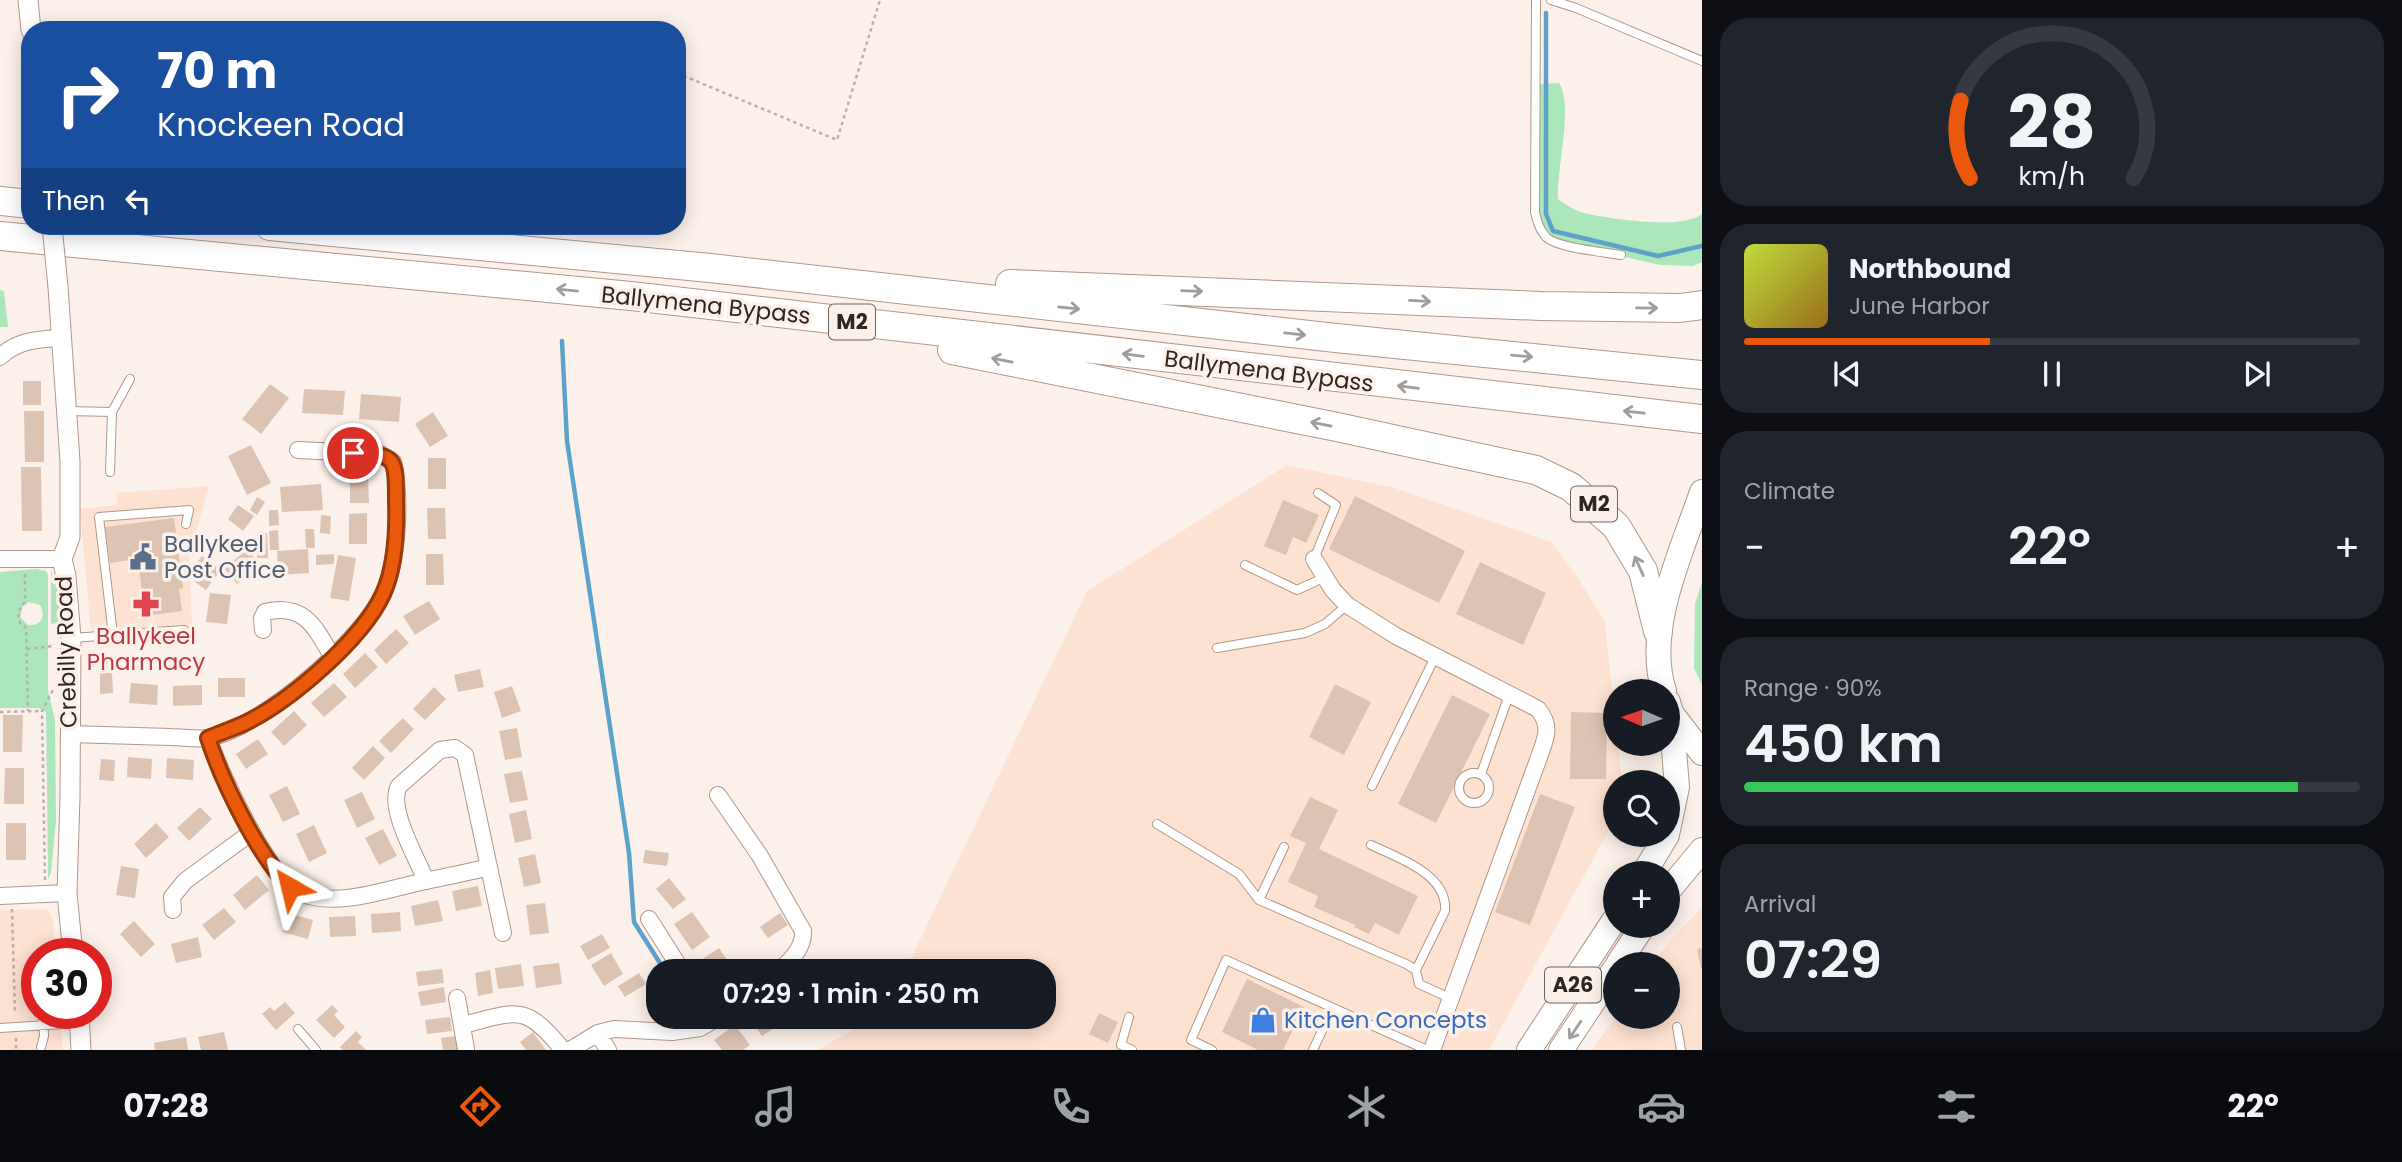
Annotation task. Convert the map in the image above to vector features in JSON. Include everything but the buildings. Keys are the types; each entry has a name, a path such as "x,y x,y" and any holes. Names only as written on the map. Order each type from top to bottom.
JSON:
{"highway":[{"path":"0,201 21,203"},
{"name":"Ballymena Bypass","path":"369,235 710,268 1336,338 1702,375"},
{"name":"Ballymena Bypass","path":"0,236 631,296 1702,419"},
{"name":"M2","path":"480,245 1029,286 1541,306 1680,308 1702,305"},
{"name":"M2","path":"631,296 848,327 1536,470 1571,487 1616,526 1643,571 1658,631"}],"main road":[{"path":"1661,679 1658,631 1702,492"},
{"path":"1680,720 1702,753"},
{"path":"1680,877 1702,850"},
{"name":"A26","path":"1529,1050 1603,937"},
{"name":"A26","path":"1561,1050 1603,987"}],"street":[{"path":"28,0 31,21"},
{"name":"Crebilly Road","path":"53,235 70,461 70,537 62,559 66,576 63,637 70,683 67,893 71,938"},
{"path":"0,357 19,344 32,340 62,338"},
{"path":"69,734 208,738 244,723 276,704 333,658 373,612 390,577 397,506 395,470 390,459 380,454 298,450"},
{"path":"0,559 62,559"},
{"path":"1314,559 1348,605 1396,636 1538,709 1545,719 1547,730 1432,1050"},
{"path":"263,630 262,618 265,612 276,609 291,610 303,615 314,626 333,658"},
{"path":"208,738 217,766 252,832 285,882 302,894 341,898 489,867"},
{"path":"426,881 396,811 395,793 399,786 440,750 448,748 462,751 503,933"},
{"path":"718,795 760,856 803,931 803,942 791,959"},
{"path":"173,910 172,897 185,881 252,832"},
{"path":"6,896 67,893"},
{"path":"649,919 674,959"},
{"path":"457,998 466,1049"},
{"path":"462,1025 508,1015 530,1016 547,1030 563,1050"},
{"path":"80,1029 81,1050"},
{"path":"570,1050 598,1033 614,1029 673,1032 693,1029"},
{"path":"598,1033 608,1050"}],"lane":[{"path":"1536,0 1534,111 1537,225 1547,239 1621,255"},
{"path":"1551,0 1702,61"},
{"path":"110,472 112,412 130,379"},
{"path":"67,411 112,412"},
{"path":"1314,559 1336,505 1318,493"},
{"path":"113,635 99,517 189,510 186,524"},
{"path":"1245,565 1297,590 1325,577"},
{"path":"1217,648 1305,633 1325,624 1348,605"},
{"path":"63,637 184,630"},
{"path":"1372,786 1435,657"},
{"path":"1481,774 1509,695"},
{"path":"1157,824 1239,874 1259,900 1416,970"},
{"path":"1371,845 1420,869 1441,891 1446,901 1445,911 1416,970 1419,984 1450,998"},
{"path":"1259,900 1284,847"},
{"path":"1212,1050 1191,1040 1226,960 1427,1050"},
{"path":"1313,1050 1332,1009"},
{"path":"1129,1017 1121,1045 1132,1050"},
{"path":"0,1028 21,1027"},
{"path":"41,1047 43,1029"},
{"path":"298,1029 316,1050"},
{"path":"1677,1029 1681,1050"}],"path":[{"path":"686,77 837,140 880,0"},
{"path":"24,558 25,601 18,612 20,623 26,628 28,711"},
{"path":"27,649 53,646 63,637"},
{"path":"45,894 42,711 53,690 70,683"},
{"path":"0,712 42,711"},
{"path":"6,896 16,1050"}],"shaded area":[{"path":"1287,465 1395,488 1551,542 1580,581 1605,622 1611,679 1603,679 1603,756 1619,756 1621,770 1603,770 1603,841 1489,1050 818,1050 854,1029 1056,1029 1056,959 911,959 1087,591"},
{"path":"209,486 189,558 193,641 95,648 90,622 80,509 117,505 116,493"},
{"path":"1702,908 1702,1050 1592,1050 1607,1029 1680,1029 1680,952 1662,952 1672,938 1680,938 1680,930"},
{"path":"47,909 53,919 55,938 21,938 21,1029 61,1029 63,1050 0,1050 0,910"}],"green space":[{"path":"1559,83 1565,106 1565,122 1558,199 1584,213 1630,220 1680,221 1702,214 1702,262 1693,266 1660,265 1547,239 1537,225 1535,89 1540,84"},
{"path":"0,290 4,291 8,327 0,327"},
{"path":"36,569 46,571 48,575 48,690 55,720 56,820 51,873 48,879 46,712 39,708 0,708 0,572","holes":["29,602 40,605 43,613 41,620 28,625 20,617 23,606"]},
{"path":"51,570 59,594 58,623 51,624"},
{"path":"1702,583 1702,685 1694,668 1695,603"}],"waterway":[{"path":"1546,13 1546,214 1553,231 1658,256 1702,246"},
{"path":"562,341 567,441 629,853 634,922 657,959"}],"place":[{"name":"Ballykeel Post Office","path":"143,557"},
{"name":"Ballykeel Pharmacy","path":"146,604"},
{"name":"Kitchen Concepts","path":"1263,1020"}],"route":[{"path":"290,887 275,869 252,832 217,766 208,738 244,723 293,691 333,658 351,639 383,595 393,560 397,506 395,470 393,462 386,456 353,453"}]}
